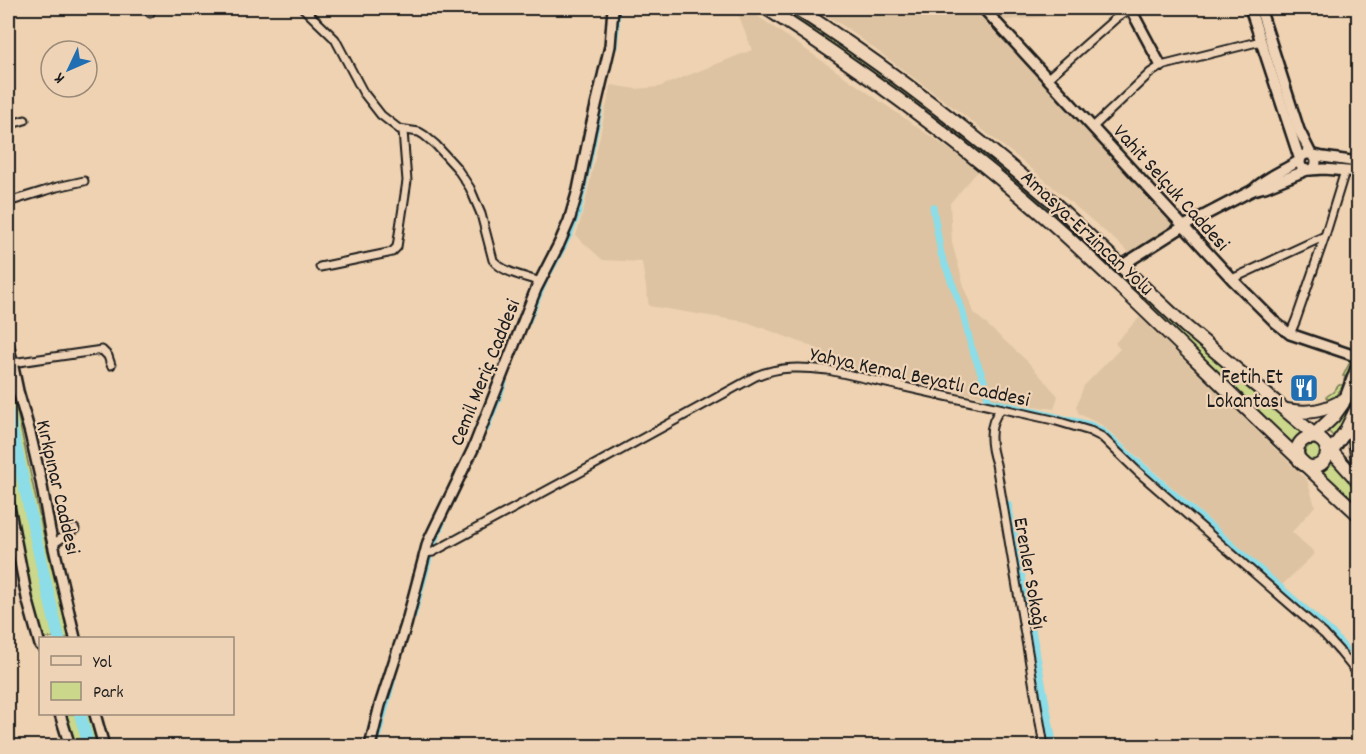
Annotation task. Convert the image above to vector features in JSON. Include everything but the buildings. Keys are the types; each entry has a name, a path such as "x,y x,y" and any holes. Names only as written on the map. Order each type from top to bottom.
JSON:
{"highway":[{"name":"Amasya-Erzincan Yolu","path":"766,8 835,53 909,106 1008,184 1081,249 1303,464 1359,514"},
{"name":"Amasya-Erzincan Yolu","path":"796,8 891,73 1052,201 1185,326 1286,410 1359,481"},
{"path":"1286,410 1314,412 1333,407 1345,399"},
{"path":"1345,399 1333,417 1321,445 1317,466 1303,464 1298,455 1302,442 1321,445 1348,427 1357,407"},
{"path":"1357,407 1356,441 1359,463"}],"main road":[{"path":"1345,399 1359,364"}],"street":[{"path":"303,8 335,39 375,109 399,129 419,132 429,138 456,167 470,188 481,214 490,252 496,264 540,282"},
{"name":"Cemil Meriç Caddesi","path":"370,747 380,705 406,624 425,553 473,449 540,282 564,233 578,190 610,46 614,8"},
{"name":"Vahit Selçuk Caddesi","path":"983,8 1232,279 1276,323 1290,334 1359,357"},
{"path":"1048,78 1114,19 1131,9 1143,8"},
{"path":"1250,8 1302,168 1359,172"},
{"path":"1121,266 1184,226 1253,190 1314,168 1317,163 1299,130 1260,8"},
{"path":"1131,9 1161,66"},
{"path":"1093,127 1150,73 1161,66 1261,41"},
{"path":"8,125 25,120"},
{"path":"320,267 392,252 397,247 406,181 404,131"},
{"path":"1253,190 1264,180 1300,160 1305,154 1359,162"},
{"path":"1290,334 1326,236 1345,171"},
{"path":"8,202 84,181"},
{"path":"1232,279 1326,236"},
{"name":"Kırkpınar Caddesi","path":"8,343 75,637"},
{"path":"12,363 102,350 108,356 111,365"},
{"name":"Yahya Kemal Beyatlı Caddesi","path":"425,553 433,552 756,376 774,369 798,367 828,370 1053,420 1102,437 1137,471 1324,634 1359,674"},
{"name":"Erenler Sokağı","path":"1001,409 996,415 991,439 1044,747"},
{"path":"8,501 27,598 39,641"},
{"path":"53,544 75,529"},
{"path":"60,715 70,747"},
{"path":"95,715 104,747"}],"shaded area":[{"path":"736,8 746,8 979,170 950,203 952,243 964,286 974,313 1027,361 1058,396 1054,409 997,400 820,361 821,350 747,322 649,306 642,262 603,260 576,236 611,85 636,89 659,87 752,50"},
{"path":"815,8 1069,8 1044,17 992,21 1177,225 1129,252 1026,164 965,116 848,29"},
{"path":"1140,317 1307,480 1315,506 1292,532 1315,553 1282,585 1102,425 1079,414 1076,407 1084,386 1120,349 1115,343"}],"green space":[{"path":"776,8 783,8 885,77 958,133 1028,191 1197,344 1304,434 1294,446 1141,298 982,156 881,79"},
{"path":"1350,362 1352,364 1344,385 1330,403 1326,397 1339,385 1343,385 1345,376 1343,376"},
{"path":"8,370 43,532 69,637 43,637 8,479"},
{"path":"1358,376 1353,401 1336,439 1326,429"},
{"path":"1310,445 1316,445 1321,453 1319,459 1310,461 1305,456 1305,450"},
{"path":"1332,461 1358,491 1358,508 1320,473"},
{"path":"66,715 89,715 97,746 75,746"}],"waterway":[{"path":"614,47 617,13"},
{"path":"550,271 578,212 600,107"},
{"path":"933,207 941,254 962,309 971,346 986,386 988,401 1090,425 1102,431 1332,633 1358,664"},
{"path":"527,323 545,280"},
{"path":"486,429 504,383"},
{"path":"8,411 59,637"},
{"path":"1006,506 1051,746"},
{"path":"432,546 442,523"},
{"path":"413,616 429,558"},
{"path":"375,746 393,678"},
{"path":"80,715 89,746"}],"place":[{"name":"Fetih Et Lokantası","path":"1304,388"}]}
